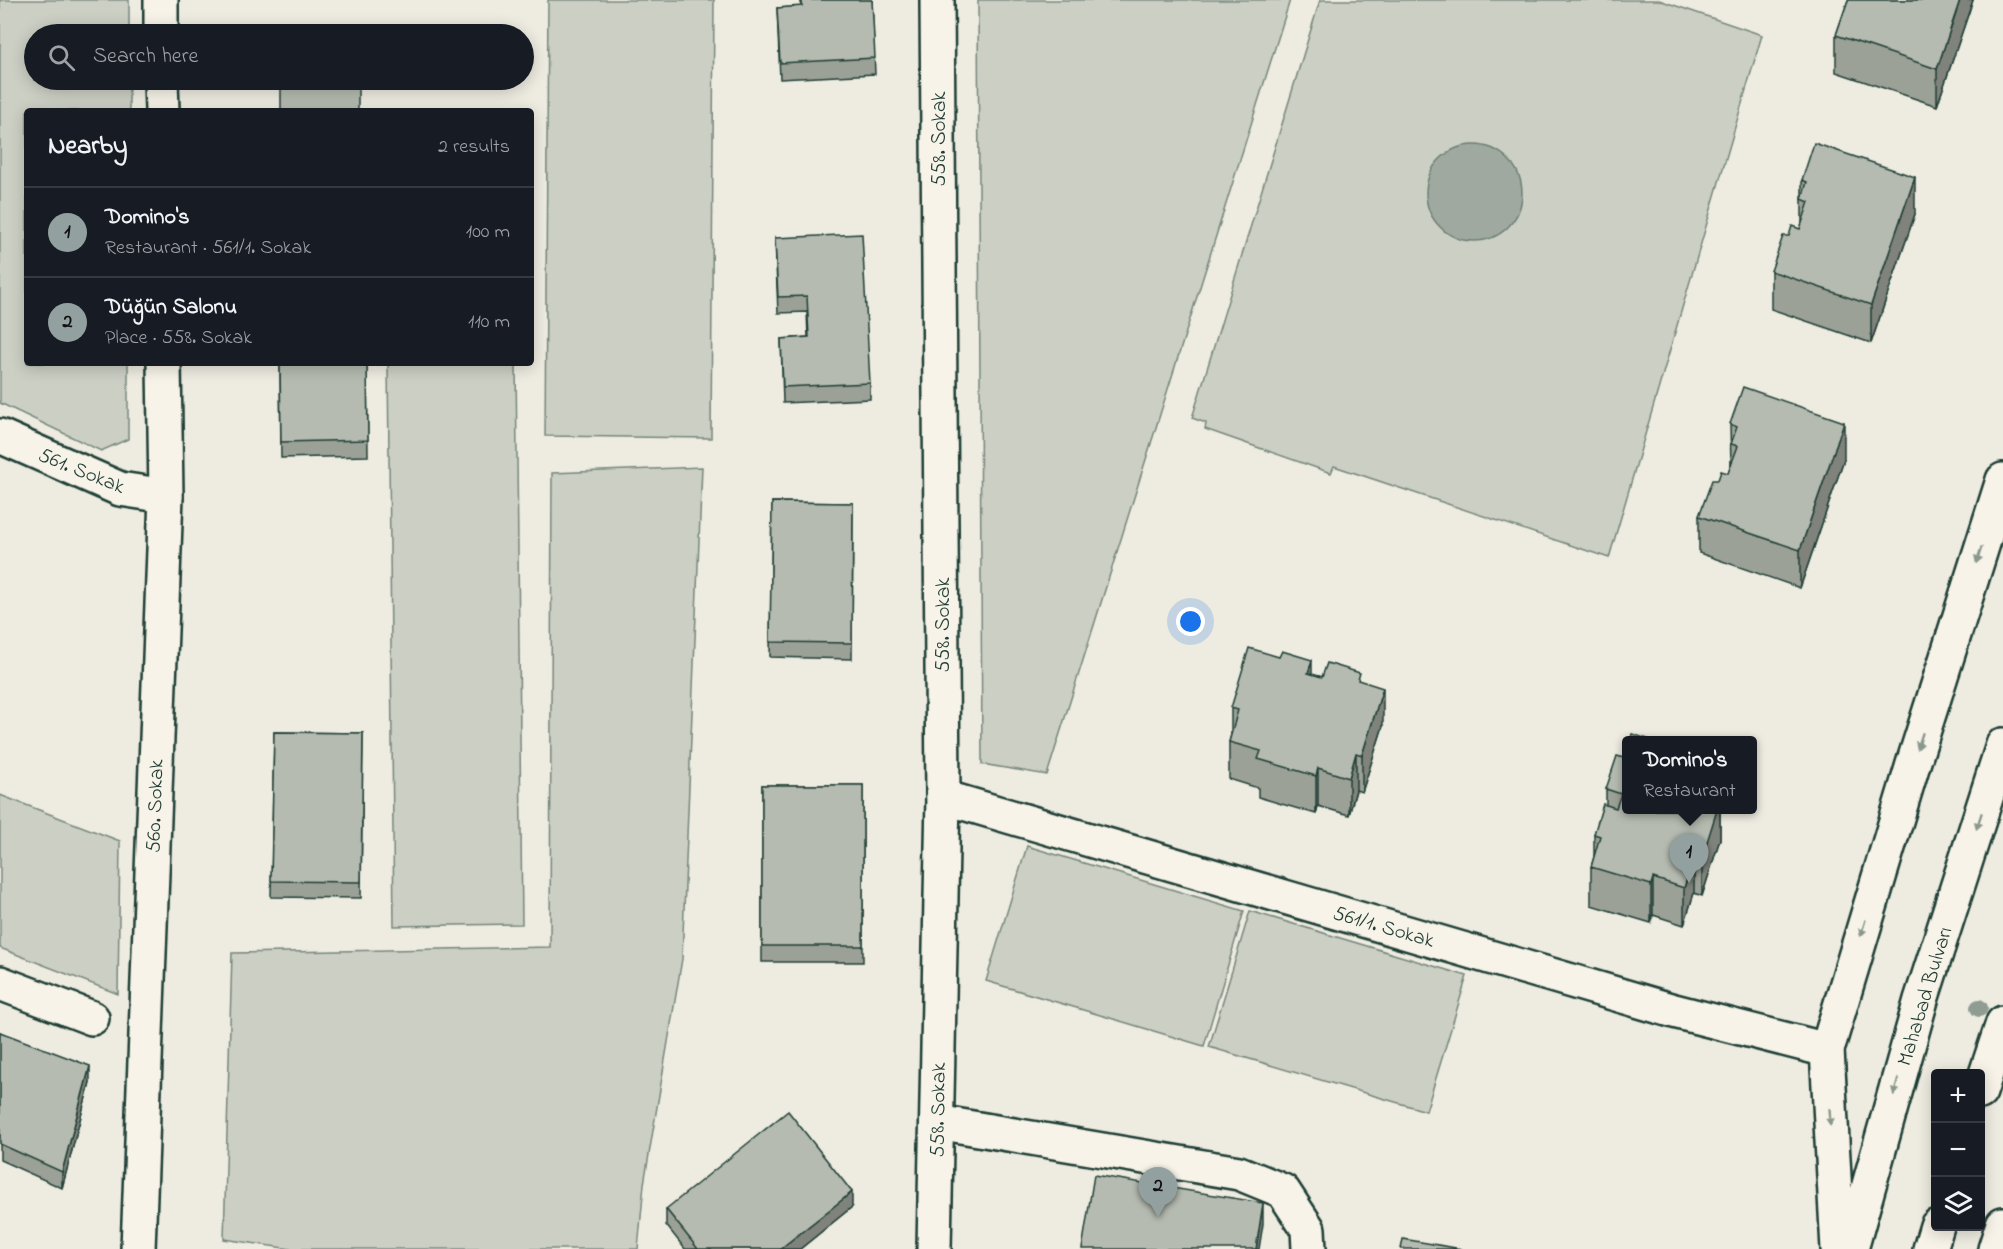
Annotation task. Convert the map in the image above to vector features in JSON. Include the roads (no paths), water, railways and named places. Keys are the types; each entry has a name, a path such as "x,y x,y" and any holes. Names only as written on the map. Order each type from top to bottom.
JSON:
{"street":[{"path":"161,0 161,24"},
{"name":"558. Sokak","path":"934,1249 943,796 937,0"},
{"path":"161,90 162,108"},
{"name":"560. Sokak","path":"138,1249 166,496 164,366"},
{"name":"561. Sokak","path":"0,436 120,489 166,496"},
{"path":"1838,1249 1827,1050 1914,760 2003,480"},
{"name":"Mahabad Bulvarı","path":"1851,1249 1921,999 2003,745"},
{"name":"561/1. Sokak","path":"943,796 1662,1007 1827,1050"},
{"path":"0,983 92,1017"},
{"path":"1985,1077 2003,1023"},
{"path":"937,1122 1239,1173 1283,1191 1308,1229 1309,1249"},
{"path":"1995,1249 2003,1224"},
{"path":"1930,1249 1936,1231"}],"place":[{"name":"Domino's","path":"1689,883"},
{"name":"Düğün Salonu","path":"1158,1217"}]}
